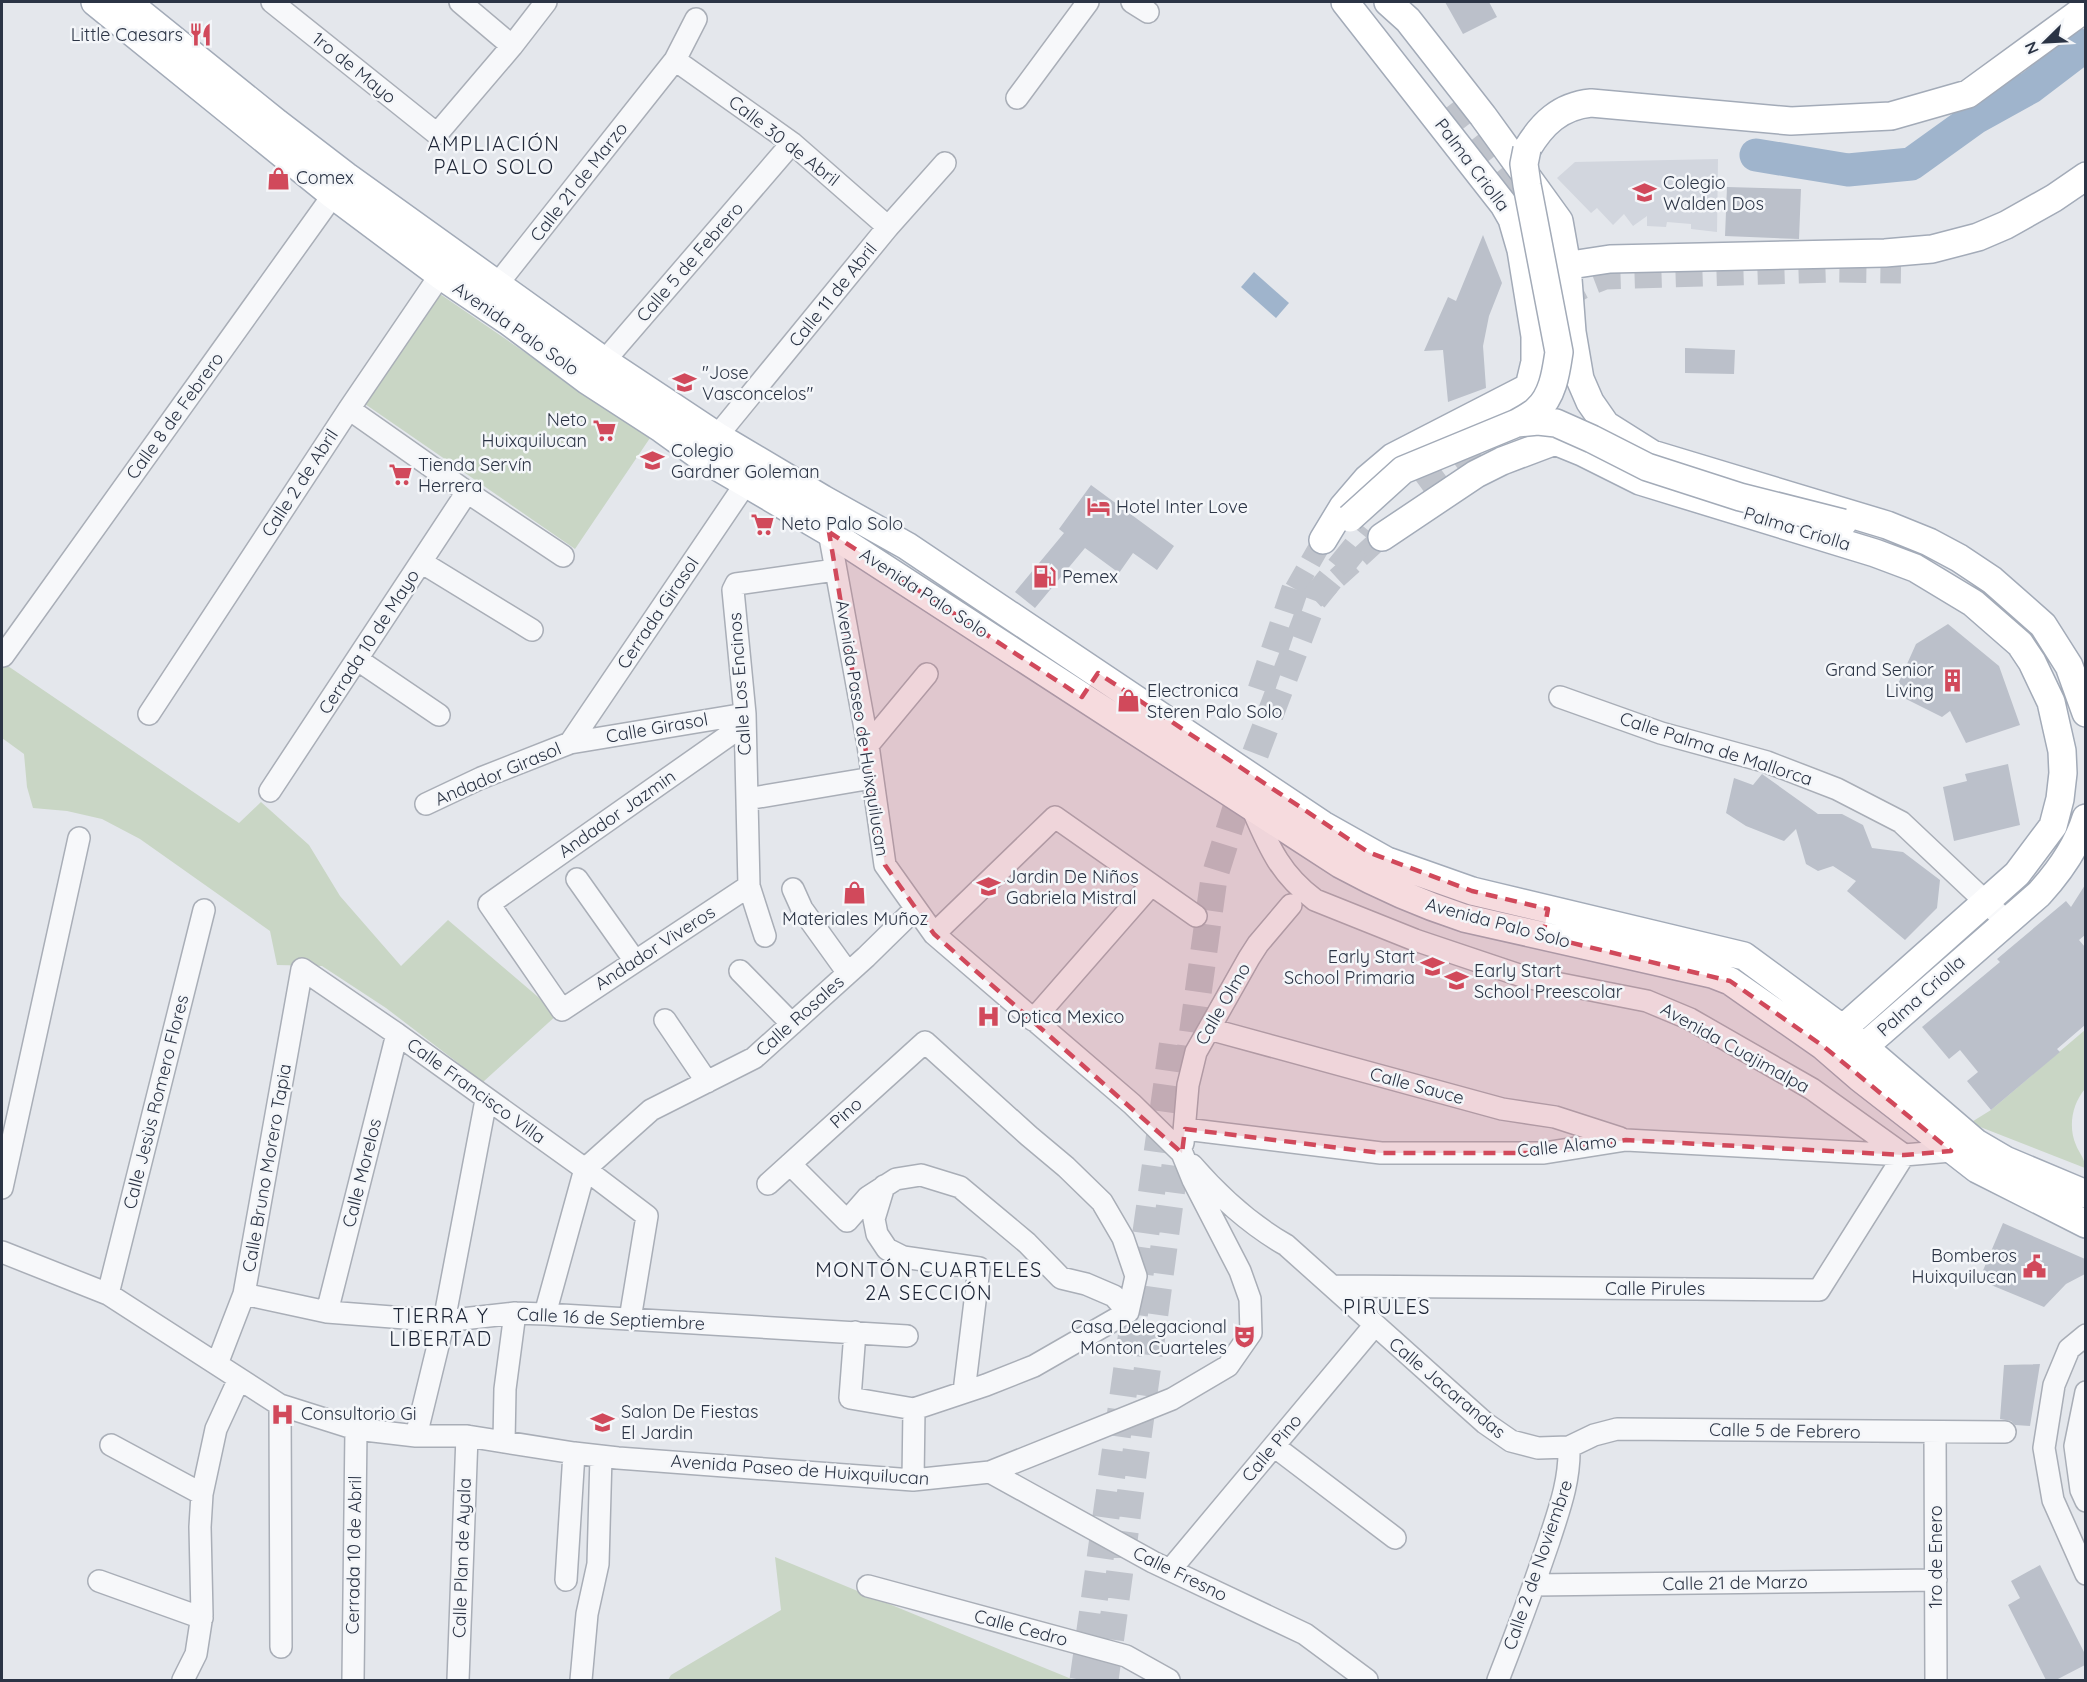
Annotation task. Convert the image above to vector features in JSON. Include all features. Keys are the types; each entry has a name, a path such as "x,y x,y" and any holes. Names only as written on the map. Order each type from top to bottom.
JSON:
{"main road":[{"name":"Avenida Palo Solo","path":"95,2 447,265 490,293 596,371 662,429 701,458 829,532 1340,864 1429,907 1464,918 1730,981 1833,1037"},
{"name":"Avenida Palo Solo","path":"127,2 277,123 340,185"},
{"name":"Palma Criolla","path":"1346,2 1504,204 1512,219 1527,281 1535,336 1535,353 1529,387 1536,417 1555,441 1582,452 1640,482 1875,553 1915,568 1973,603 2020,644 2037,671 2051,702 2062,751 2061,790 2053,826 2017,874 1833,1037"},
{"path":"1383,2 1395,32 1451,104"},
{"name":"Palma Criolla","path":"1388,2 1408,20 1483,116 1559,221 1580,379 1590,402 1606,425 1652,453 1886,525 1929,542 1959,558 2000,586 2043,624 2069,666 2080,692 2085,713"},
{"path":"1367,529 1403,470 1517,423 1538,410 1545,401 1555,378 1559,352 1524,164 1527,149 1550,119 1577,104 1591,103 1791,121 1892,116 1968,94 2085,8"},
{"path":"1900,270 1980,251 2003,242 2054,198 2085,176"},
{"path":"1527,281 1569,283 1610,259 1885,254 1932,249 1954,245 1987,233 2054,198"},
{"name":"Avenida Palo Solo","path":"596,371 678,408 717,436 907,546 1323,825 1368,852 1472,891 1744,956 1833,1037"},
{"path":"1529,387 1393,457 1367,479 1343,507 1323,540 1367,529 1502,461 1555,441"},
{"path":"1517,423 1539,421 1556,423 1647,467 1740,497 1843,523 1886,525"},
{"path":"1669,490 1683,480 1682,467 1674,460"},
{"path":"1367,529 1422,489"},
{"path":"1082,697 1098,673"},
{"name":"Palma Criolla","path":"1854,1056 2053,880 2080,837 2085,818"},
{"path":"1543,936 1548,909"},
{"path":"1868,1005 1889,1025"},
{"path":"1833,1037 1951,1151 1977,1169 2085,1224"},
{"path":"1854,1056 1976,1143 2004,1160 2085,1194"}],"street":[{"name":"1ro de Mayo","path":"272,2 437,134 512,46"},
{"path":"460,2 512,46 546,2"},
{"path":"1017,98 1088,2"},
{"name":"Calle 21 de Marzo","path":"490,293 675,60 696,19"},
{"name":"Calle 30 de Abril","path":"675,60 792,143 888,227"},
{"name":"Calle 5 de Febrero","path":"596,371 792,143"},
{"name":"Calle 11 de Abril","path":"701,458 888,227 945,163"},
{"name":"Calle 8 de Febrero","path":"3,656 340,185"},
{"name":"Calle 2 de Abril","path":"149,714 349,409 447,265"},
{"path":"349,409 563,556"},
{"name":"Cerrada Girasol","path":"570,743 746,483"},
{"name":"Cerrada 10 de Mayo","path":"270,791 467,492"},
{"name":"Avenida Paseo de Huixquilucan","path":"2,1252 108,1294 280,1405 356,1429 416,1436 467,1436 601,1456 913,1480 990,1472 1172,1399 1228,1366 1251,1334 1250,1299 1240,1271 1193,1180 1182,1153 1132,1104 934,934 885,865 868,745 823,499"},
{"path":"421,562 532,630"},
{"name":"Calle Los Encinos","path":"765,936 748,886 745,719 734,585 836,570"},
{"path":"358,660 439,715"},
{"path":"868,745 927,674"},
{"name":"Calle Palma de Mallorca","path":"1560,697 1661,733 1767,762 1837,789 1901,822 2007,922"},
{"name":"Calle Girasol","path":"570,743 745,719"},
{"name":"Andador Jazmin","path":"562,1010 489,904 745,719"},
{"name":"Andador Girasol","path":"426,804 481,778 570,743"},
{"path":"747,799 872,778"},
{"name":"Avenida Cuajimalpa","path":"1252,808 1270,850 1282,869 1315,900 1415,940 1524,977 1647,1001 1690,1019 1812,1089 1904,1155"},
{"path":"934,934 1055,818 1196,916"},
{"path":"2,1188 79,838"},
{"path":"577,879 636,961"},
{"path":"1033,1020 1150,885"},
{"name":"Andador Viveros","path":"562,1010 748,886"},
{"path":"793,889 802,909 848,973"},
{"name":"Calle Olmo","path":"1182,1153 1188,1085 1196,1052 1258,944 1291,905"},
{"name":"Calle Rosales","path":"585,1168 651,1110 754,1058 915,909"},
{"name":"Calle Jesùs Romero Flores","path":"108,1294 204,910"},
{"name":"Calle Francisco Villa","path":"302,969 585,1168 648,1216 630,1319"},
{"name":"Calle Bruno Morero Tapia","path":"217,1364 244,1294 302,969"},
{"path":"741,971 792,1024"},
{"path":"665,1020 707,1082"},
{"name":"Calle Sauce","path":"1209,1029 1502,1109 1555,1117 1626,1140"},
{"name":"Calle Morelos","path":"327,1312 397,1034"},
{"name":"Pino","path":"768,1184 925,1042 1066,1167 1102,1202 1123,1238 1136,1276 1128,1312"},
{"path":"416,1436 444,1321 486,1100"},
{"name":"Calle Alamo","path":"1185,1128 1381,1153 1544,1153 1626,1140 1904,1155 1951,1151"},
{"name":"Calle Jacarandas","path":"1182,1153 1202,1176 1254,1223 1286,1245 1485,1423 1511,1441 1538,1448 1569,1447"},
{"name":"Calle Pirules","path":"1332,1286 1819,1290 1904,1155"},
{"path":"790,1164 847,1221 868,1197 896,1179 921,1174 960,1187 1027,1243 1061,1278 1086,1284 1114,1296 1128,1312 1034,1366 914,1409 850,1398 855,1332"},
{"path":"545,1314 585,1168"},
{"path":"884,1186 874,1219 877,1234 887,1249 903,1257 979,1268 964,1392"},
{"name":"Calle 16 de Septiembre","path":"244,1294 327,1312 444,1321 515,1313 908,1336"},
{"path":"504,1442 505,1389 515,1313"},
{"name":"Calle Pino","path":"1171,1569 1374,1326"},
{"path":"2085,1335 2069,1349 2054,1385 2044,1448 2053,1500 2085,1574"},
{"path":"183,1680 196,1654 202,1618 200,1527 202,1494 216,1429 239,1379"},
{"path":"2085,1392 2075,1446 2080,1490 2085,1501"},
{"path":"280,1405 281,1647"},
{"path":"913,1480 914,1409"},
{"name":"Cerrada 10 de Abril","path":"353,1680 356,1429"},
{"name":"Calle 5 de Febrero","path":"1569,1447 1594,1435 1617,1429 2005,1432"},
{"name":"1ro de Enero","path":"1935,1433 1936,1680"},
{"name":"Calle Plan de Ayala","path":"458,1680 467,1436"},
{"path":"111,1444 202,1494"},
{"path":"1274,1446 1395,1538"},
{"name":"Calle 2 de Noviembre","path":"1498,1680 1534,1586 1566,1487 1570,1468 1569,1447"},
{"path":"566,1580 574,1453"},
{"path":"580,1680 587,1614 598,1564 601,1456"},
{"name":"Calle Fresno","path":"990,1472 1153,1562 1305,1634 1367,1680"},
{"name":"Calle 21 de Marzo","path":"1534,1586 1936,1580"},
{"path":"99,1581 202,1618"},
{"name":"Calle Cedro","path":"868,1586 1126,1656 1169,1680"}],"highlighted area":[{"path":"829,532 1082,697 1098,673 1368,852 1472,891 1548,909 1543,936 1730,981 1823,1046 1951,1151 1904,1155 1626,1140 1544,1153 1381,1153 1185,1129 1182,1153 934,934 885,865"}],"shaded area":[{"name":"Colegio Walden Dos","path":"1718,159 1717,232 1691,229 1691,224 1667,222 1666,227 1647,226 1647,216 1633,226 1624,214 1613,225 1597,208 1591,213 1557,178 1575,162"}],"green space":[{"path":"440,294 650,438 575,549 365,404"},
{"path":"2,662 239,823 261,802 309,845 340,896 401,966 448,920 558,1014 483,1082 386,1008 322,966 277,965 270,931 140,839 102,819 67,811 33,808 27,787 24,754 2,738"},
{"path":"2085,1030 2085,1089 2074,1109 2072,1131 2085,1168 1970,1123 1991,1110"},
{"path":"775,1557 1074,1680 668,1680 671,1675 781,1610"}],"water":[{"path":"1254,272 1289,303 1276,318 1241,287"}],"building":[{"path":"1445,2 1489,2 1497,17 1463,34"},
{"path":"1727,187 1801,189 1799,239 1725,236"},
{"path":"1483,235 1502,283 1489,316 1483,346 1486,388 1448,402 1443,350 1424,351 1448,297 1456,301"},
{"path":"1685,348 1735,350 1734,374 1685,373"},
{"name":"Hotel Inter Love","path":"1091,485 1174,546 1157,570 1133,553 1119,573 1085,548 1035,608 1015,592 1064,533 1059,529"},
{"name":"Grand Senior Living","path":"1948,624 1999,666 2020,725 1966,743 1950,711 1942,717 1894,693 1916,644"},
{"path":"2008,764 2020,825 1954,841 1943,787 1967,781 1965,774"},
{"path":"1762,774 1818,814 1842,814 1863,825 1872,848 1903,852 1940,880 1937,908 1905,940 1847,891 1856,881 1833,866 1818,871 1806,864 1796,829 1784,841 1746,826 1726,813 1734,778 1753,785"},
{"path":"2085,885 2085,935 2079,940 2085,947 2085,1025 2057,1049 2060,1052 1991,1110 1967,1081 1978,1072 1960,1050 1949,1059 1922,1027 2000,962 1997,959 2066,901 2071,907"},
{"name":"Bomberos Huixquilucan","path":"2003,1223 2085,1259 2085,1274 2066,1284 2044,1307 1979,1280"},
{"path":"2040,1364 2030,1426 2015,1425 2011,1421 2000,1419 2004,1365"},
{"path":"2040,1565 2085,1654 2085,1665 2056,1680 2046,1680 2008,1605 2020,1598 2011,1581"}],"waterway":[{"path":"1756,155 1848,170 1911,164 1975,118 2031,87 2086,45"}],"tunnel":[{"path":"1451,104 1536,213"},
{"path":"1561,303 1575,289 1605,276 1833,269 1901,270"},
{"path":"1422,489 1489,440"},
{"path":"1187,1073 1214,878 1242,789 1314,599 1369,531"},
{"path":"1314,599 1382,537"},
{"path":"1295,589 1323,540"},
{"path":"1261,690 1295,589"},
{"path":"1083,1680 1173,1040"},
{"path":"1105,1680 1180,1129"}],"place":[{"name":"Little Caesars","path":"201,35"},
{"name":"Comex","path":"278,178"},
{"name":"Colegio Walden Dos","path":"1645,193"},
{"name":"\"Jose Vasconcelos\"","path":"684,383"},
{"name":"Neto Huixquilucan","path":"605,430"},
{"name":"Colegio Gardner Goleman","path":"653,461"},
{"name":"Tienda Servín Herrera","path":"400,475"},
{"name":"Hotel Inter Love","path":"1098,507"},
{"name":"Neto Palo Solo","path":"763,524"},
{"name":"Pemex","path":"1044,577"},
{"name":"Grand Senior Living","path":"1952,680"},
{"name":"Electronica Steren Palo Solo","path":"1129,701"},
{"name":"Jardin De Niños Gabriela Mistral","path":"988,887"},
{"name":"Materiales Muñoz","path":"855,893"},
{"name":"Early Start School Primaria","path":"1433,967"},
{"name":"Early Start School Preescolar","path":"1456,981"},
{"name":"Optica Mexico","path":"989,1017"},
{"name":"Bomberos Huixquilucan","path":"2035,1266"},
{"name":"Casa Delegacional Monton Cuarteles","path":"1245,1337"},
{"name":"Consultorio Gi","path":"283,1414"},
{"name":"Salon De Fiestas El Jardin","path":"603,1422"}],"district":[{"name":"AMPLIACIÓN PALO SOLO","path":"494,156"},
{"name":"MONTÓN CUARTELES 2A SECCIÓN","path":"929,1282"},
{"name":"PIRULES","path":"1387,1307"},
{"name":"TIERRA Y LIBERTAD","path":"441,1328"}]}
